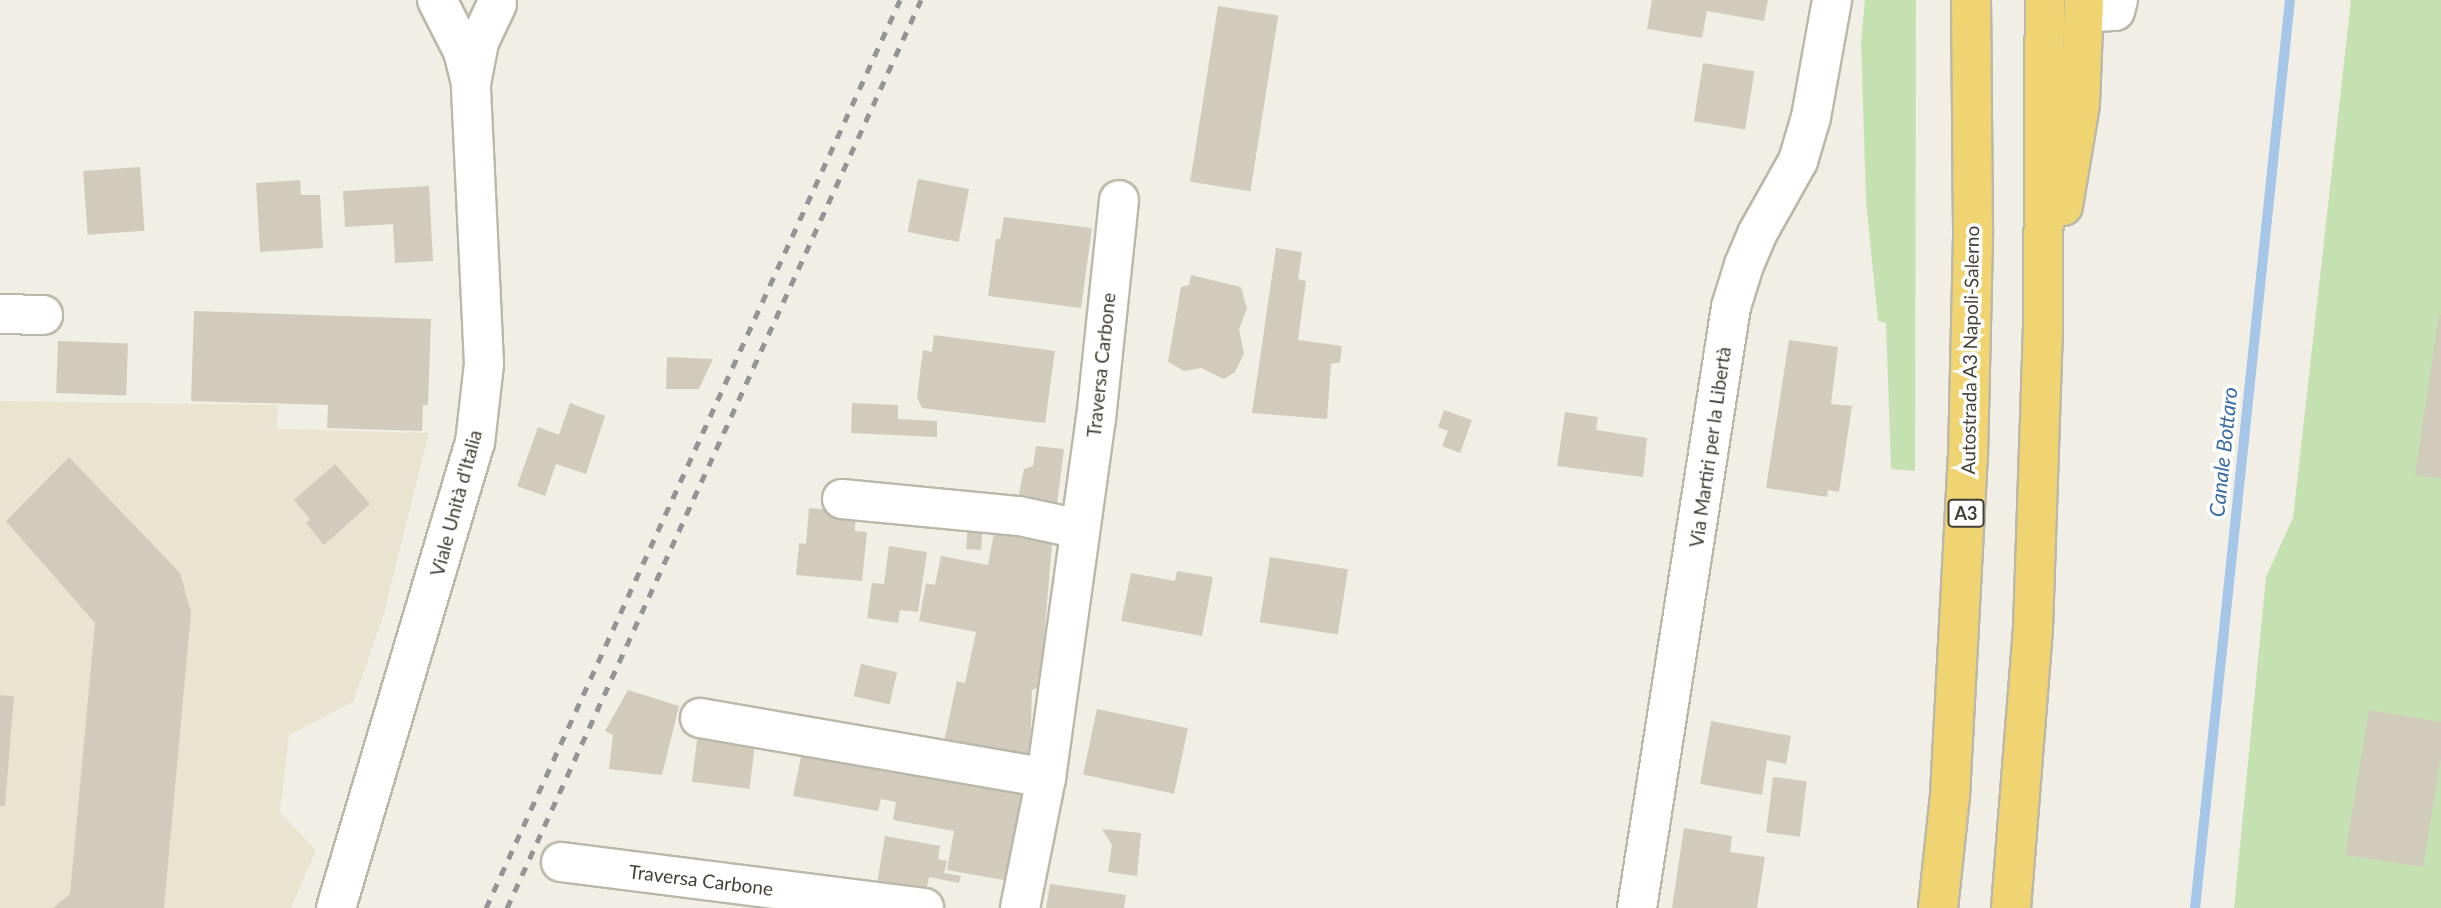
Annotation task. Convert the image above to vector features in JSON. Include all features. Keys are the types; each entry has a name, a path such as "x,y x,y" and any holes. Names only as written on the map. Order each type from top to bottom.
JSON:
{"highway":[{"path":"1943,0 1973,229"},
{"name":"Autostrada A3 Napoli-Salerno","path":"1938,908 1950,796 1963,586 1973,229 1971,0"},
{"path":"2011,908 2033,629 2043,329 2045,0"},
{"path":"2043,329 2095,4"}],"street":[{"name":"Viale Unità d'Italia","path":"439,0 463,10 481,9 500,2"},
{"name":"Viale Unità d'Italia","path":"336,908 475,443 484,365 471,84 463,51 439,0"},
{"name":"Via Martiri per la Libertà","path":"1637,908 1731,307 1758,234 1798,161 1811,117 1832,0"},
{"name":"Viale Unità d'Italia","path":"471,84 480,42 500,2"},
{"name":"Traversa Carbone","path":"1020,908 1046,778 1096,419 1119,200"},
{"path":"0,314 43,316"},
{"path":"842,499 1019,516 1080,529"},
{"path":"700,718 1046,778"},
{"name":"Traversa Carbone","path":"561,862 924,908"}],"shaded area":[{"path":"0,401 278,405 277,429 429,433 384,614 353,702 289,735 280,812 316,850 291,908 0,908"}],"green space":[{"path":"1865,0 1916,0 1915,471 1891,469 1886,323 1878,321 1866,201 1861,41"},
{"path":"2351,0 2441,0 2441,908 2234,908 2266,577 2293,518"}],"building":[{"path":"1652,0 1768,0 1764,21 1707,11 1702,38 1647,29"},
{"path":"1218,6 1278,16 1250,191 1190,182"},
{"path":"1703,63 1754,71 1745,129 1694,121"},
{"path":"140,167 144,231 88,235 83,171"},
{"path":"918,179 969,189 959,242 908,232"},
{"path":"300,180 301,195 320,195 323,248 260,252 256,183"},
{"path":"429,186 433,261 395,263 393,224 345,227 343,191"},
{"path":"1004,217 1092,228 1081,308 988,296 996,239 1000,239"},
{"path":"1276,248 1302,252 1298,279 1306,281 1298,340 1342,346 1340,362 1331,364 1327,419 1252,413"},
{"path":"1191,275 1241,287 1247,309 1239,329 1244,354 1235,372 1224,379 1201,368 1184,371 1168,362 1181,287 1189,285"},
{"path":"194,311 431,319 428,405 423,405 422,431 327,428 328,405 191,401"},
{"path":"2441,315 2441,479 2415,475"},
{"path":"934,335 1055,351 1045,423 922,408 917,397 923,350 932,352"},
{"path":"1789,340 1838,347 1831,404 1852,406 1839,492 1828,490 1827,497 1766,488"},
{"path":"58,341 128,343 126,395 56,393"},
{"path":"667,357 713,359 699,389 666,389"},
{"path":"570,403 605,416 586,474 556,464 545,496 517,486 538,427 559,435"},
{"path":"852,403 898,405 898,419 937,421 937,437 851,433"},
{"path":"1444,410 1472,420 1460,453 1442,446 1448,431 1438,427"},
{"path":"1565,412 1598,417 1596,430 1647,438 1643,477 1557,466"},
{"path":"1036,446 1064,449 1056,512 1017,504 1024,469 1033,466"},
{"path":"69,457 180,573 191,612 164,908 53,908 70,894 95,623 6,521"},
{"path":"335,464 370,504 324,545 306,523 310,519 294,500"},
{"path":"809,508 856,512 855,531 867,532 862,581 796,575 799,543 806,544"},
{"path":"968,523 983,524 981,550 966,549"},
{"path":"994,533 1052,544 1040,687 1032,690 1030,758 942,751 957,681 965,683 976,632 919,621 926,583 935,585 941,556 988,565"},
{"path":"889,546 927,552 918,612 900,610 898,623 867,618 872,583 884,584"},
{"path":"1270,557 1348,569 1338,635 1260,622"},
{"path":"1177,571 1213,577 1202,636 1121,621 1131,573 1175,581"},
{"path":"861,664 897,672 890,704 854,696"},
{"path":"628,690 679,706 662,775 609,769 613,735 605,731"},
{"path":"0,695 14,696 5,806 0,806"},
{"path":"1097,709 1188,728 1174,794 1083,775"},
{"path":"2369,710 2441,722 2441,757 2423,867 2345,855"},
{"path":"1711,721 1791,736 1786,764 1767,760 1762,795 1700,784"},
{"path":"698,732 756,739 749,789 692,782"},
{"path":"804,742 1033,787 1009,881 947,870 954,831 893,820 896,802 881,799 878,811 793,796"},
{"path":"1773,777 1807,781 1800,837 1766,833"},
{"path":"1684,828 1732,836 1730,852 1765,857 1757,908 1672,908"},
{"path":"1102,829 1141,833 1137,876 1108,872 1112,845"},
{"path":"885,836 940,846 938,859 947,861 944,873 961,876 959,883 929,877 924,900 876,890"},
{"path":"1050,884 1126,895 1124,908 1046,908"}],"waterway":[{"name":"Canale Bottaro","path":"2195,908 2290,0"}],"railway":[{"path":"486,908 900,0"},
{"path":"507,908 921,0"}]}
